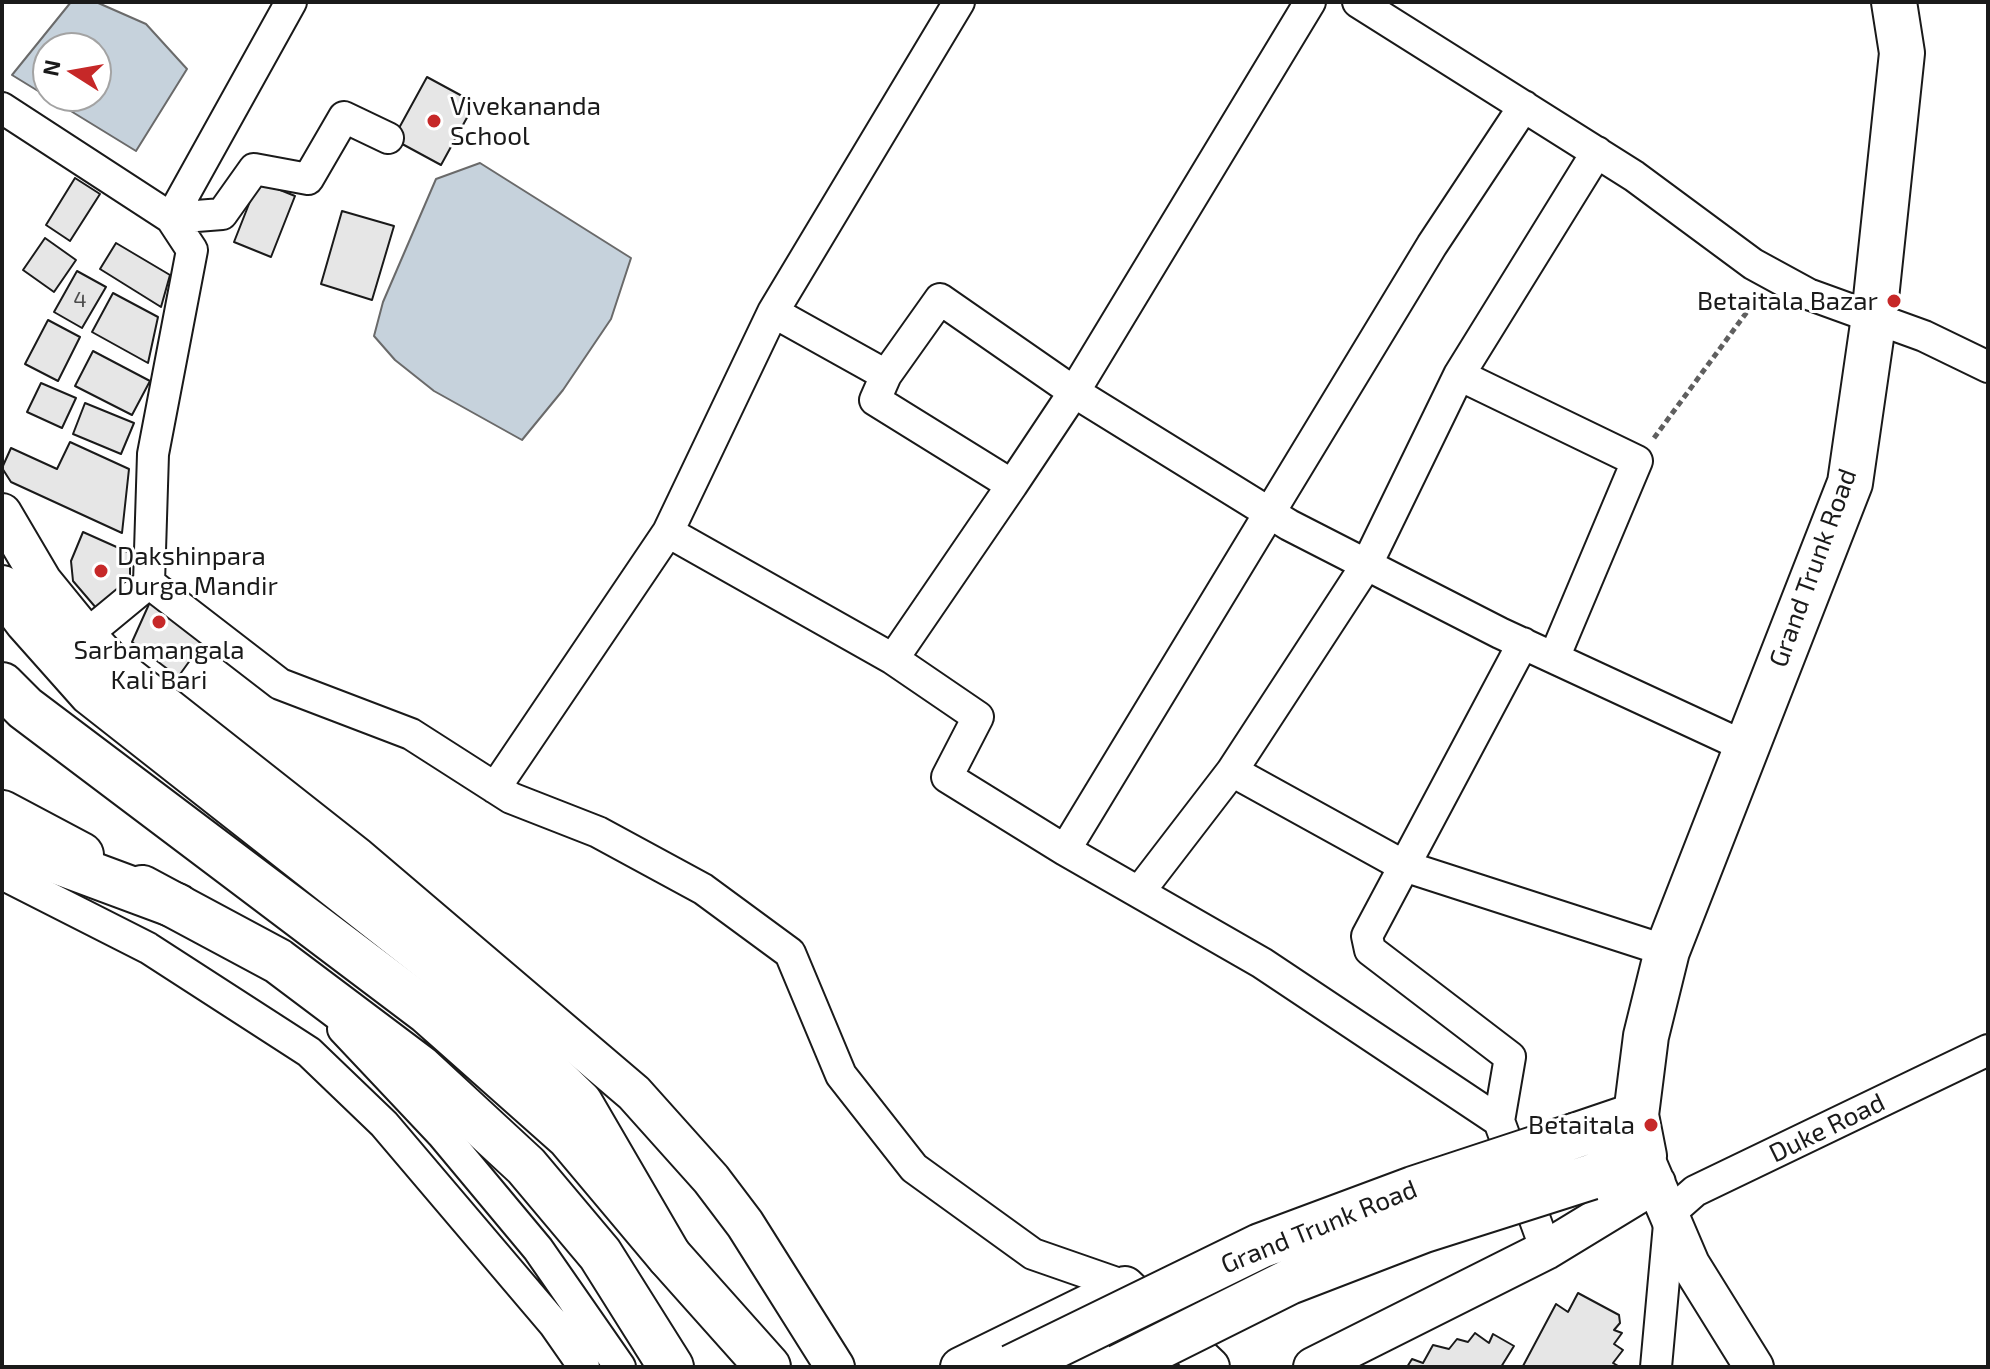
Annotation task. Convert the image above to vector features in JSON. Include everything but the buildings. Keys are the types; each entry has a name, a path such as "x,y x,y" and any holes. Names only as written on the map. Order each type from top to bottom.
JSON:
{"main road":[{"name":"Grand Trunk Road","path":"1652,1167 1646,1036 1667,951 1850,483 1874,317 1902,53 1894,2"},
{"path":"2,588 91,693 441,968 580,1103 731,1367"},
{"path":"2,685 25,708 428,1012 569,1137 768,1367"},
{"path":"2,813 278,961 419,1067 526,1166 600,1254 671,1367"},
{"path":"2,841 177,906"},
{"name":"Grand Trunk Road","path":"1012,1367 1260,1246 1413,1189 1577,1135 1652,1167"},
{"name":"Grand Trunk Road","path":"1119,1367 1289,1282 1424,1230 1591,1177 1652,1167"}],"street":[{"path":"171,218 291,2"},
{"path":"495,788 668,532 773,312 959,2"},
{"path":"893,659 1074,392 1310,2"},
{"path":"1358,2 1634,176 1753,264 1808,294 1924,336 1988,367"},
{"path":"1065,850 1432,245 1524,106"},
{"path":"2,108 171,218 192,250 153,454 149,583 86,635"},
{"path":"171,218 222,214 254,169 308,179 344,117 388,138"},
{"path":"1139,892 1232,771 1367,564 1459,375 1597,152"},
{"path":"1012,485 875,400 886,375 940,299 1074,392 1270,514 1523,643 1746,747"},
{"path":"773,312 886,375"},
{"path":"1459,375 1637,461 1554,658"},
{"path":"2,513 42,581 116,667 357,857 634,1093 711,1179 745,1224 835,1367"},
{"path":"668,532 893,659 978,717 947,777 1065,850 1262,963 1499,1121"},
{"path":"149,583 280,684 411,734 511,798 598,832 703,889 790,953 841,1075 914,1168 1033,1254 1125,1286 1210,1367"},
{"path":"1523,643 1367,936 1370,950 1510,1057 1499,1121 1546,1250"},
{"path":"1232,771 1404,866 1667,951"},
{"path":"2,874 148,948 309,1052 384,1124 554,1324 579,1365"},
{"path":"278,961 442,1134 538,1249 620,1367"},
{"name":"Duke Road","path":"1652,1167 1695,1191 1988,1050"},
{"path":"1313,1367 1546,1250 1652,1167"},
{"path":"1652,1167 1656,1367"},
{"path":"1652,1167 1690,1264 1754,1367"},
{"path":"960,1367 1125,1286"}],"path":[{"path":"1637,461 1774,275"}],"shaded area":[{"path":"71,2 96,2 146,24 187,69 136,151 72,112 112,112 112,32 47,32"},
{"path":"32,50 32,87 12,75"},
{"path":"480,163 631,258 611,319 563,390 522,440 434,391 395,360 374,336 383,302 436,179"}],"place":[{"name":"Vivekananda School","path":"434,121"},
{"name":"Betaitala Bazar","path":"1894,301"},
{"name":"Dakshinpara Durga Mandir","path":"101,571"},
{"name":"Sarbamangala Kali Bari","path":"159,622"},
{"name":"Betaitala","path":"1651,1125"}]}
